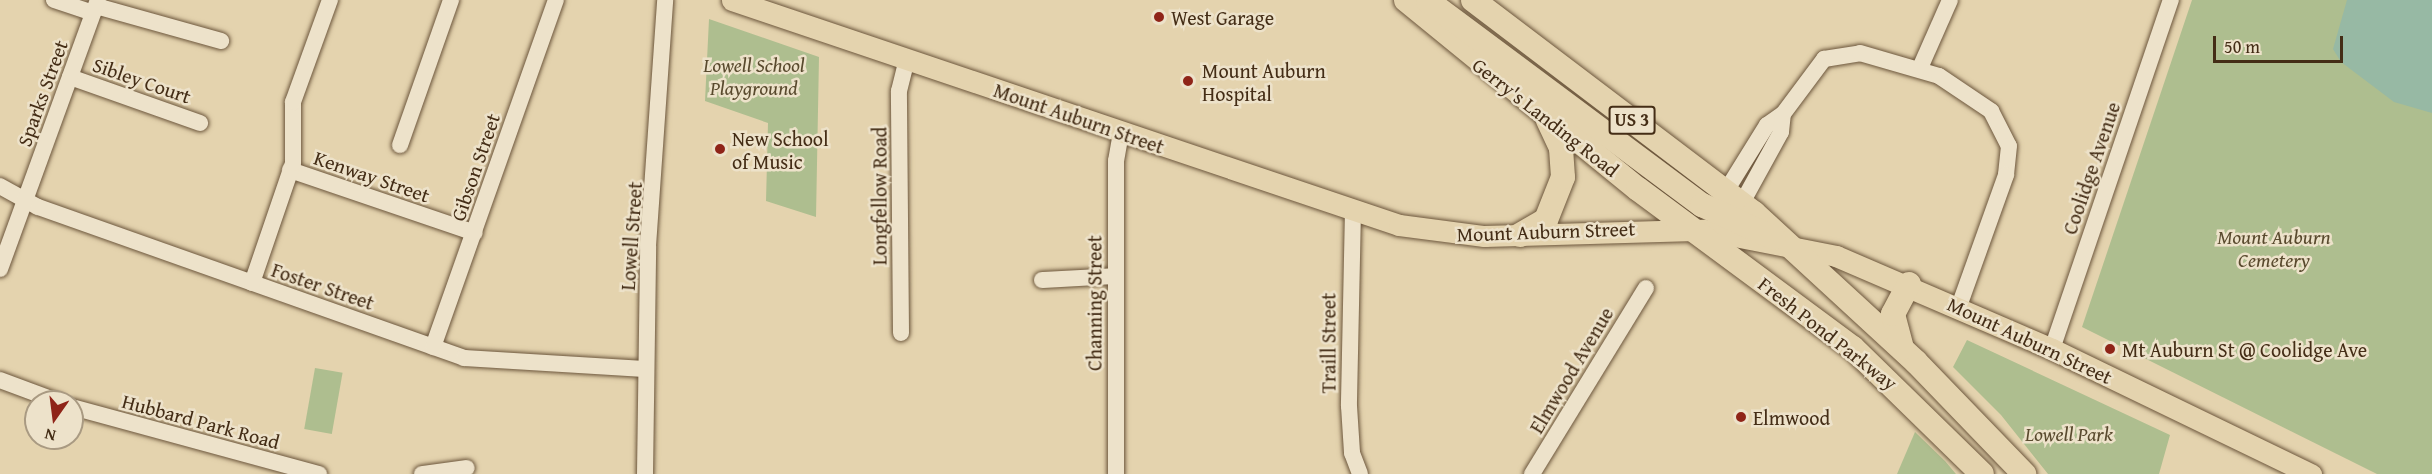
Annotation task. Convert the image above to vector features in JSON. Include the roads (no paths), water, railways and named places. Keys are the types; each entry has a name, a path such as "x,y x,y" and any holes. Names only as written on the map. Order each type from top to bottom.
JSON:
{"highway":[{"name":"Gerry's Landing Road","path":"1406,0 1543,114 1690,230"},
{"path":"1426,0 1702,205 1788,244"},
{"name":"US 3","path":"1473,0 1734,197 1788,244"},
{"path":"1520,236 1546,220 1563,177 1560,141 1543,114"},
{"name":"Fresh Pond Parkway","path":"1690,230 1853,348 1982,474"},
{"name":"Fresh Pond Parkway","path":"1788,244 1902,348 2024,474"},
{"path":"1902,348 1893,314 1909,284"}],"main road":[{"name":"Mount Auburn Street","path":"732,0 1353,210 1437,232 1520,236 1690,230 1788,244 1909,284 2052,349 2311,474"}],"street":[{"path":"54,0 96,6 221,41"},
{"path":"252,283 290,170 291,111 330,0"},
{"path":"400,145 451,0"},
{"name":"Gibson Street","path":"433,346 556,0"},
{"name":"Lowell Street","path":"645,474 645,369 666,0"},
{"path":"1920,68 1950,0"},
{"name":"Coolidge Avenue","path":"2052,349 2171,0"},
{"name":"Sparks Street","path":"0,269 96,6"},
{"path":"1734,197 1781,132 1783,114 1816,67 1833,55 1860,54 1920,68 1976,98 1999,121 2009,146 2006,175 1959,306"},
{"name":"Longfellow Road","path":"901,333 899,92 907,59"},
{"name":"Sibley Court","path":"70,77 200,123"},
{"name":"Channing Street","path":"1116,474 1115,276 1121,132"},
{"name":"Kenway Street","path":"290,170 474,233"},
{"name":"Foster Street","path":"0,186 24,200 252,283 481,361 645,369"},
{"name":"Traill Street","path":"1353,210 1349,432 1359,474"},
{"path":"1042,280 1115,276"},
{"name":"Elmwood Avenue","path":"1532,474 1646,288"},
{"path":"0,380 27,390"},
{"name":"Hubbard Park Road","path":"84,410 319,474"},
{"path":"423,474 466,468"}],"place":[{"name":"West Garage","path":"1159,17"},
{"name":"Mount Auburn Hospital","path":"1188,81"},
{"name":"New School of Music","path":"720,149"},
{"name":"Mt Auburn St @ Coolidge Ave","path":"2110,349"},
{"name":"Elmwood","path":"1741,417"}],"park label":[{"name":"Lowell School Playground","path":"754,76"},
{"name":"Mount Auburn Cemetery","path":"2274,248"},
{"name":"Lowell Park","path":"2069,433"}]}
